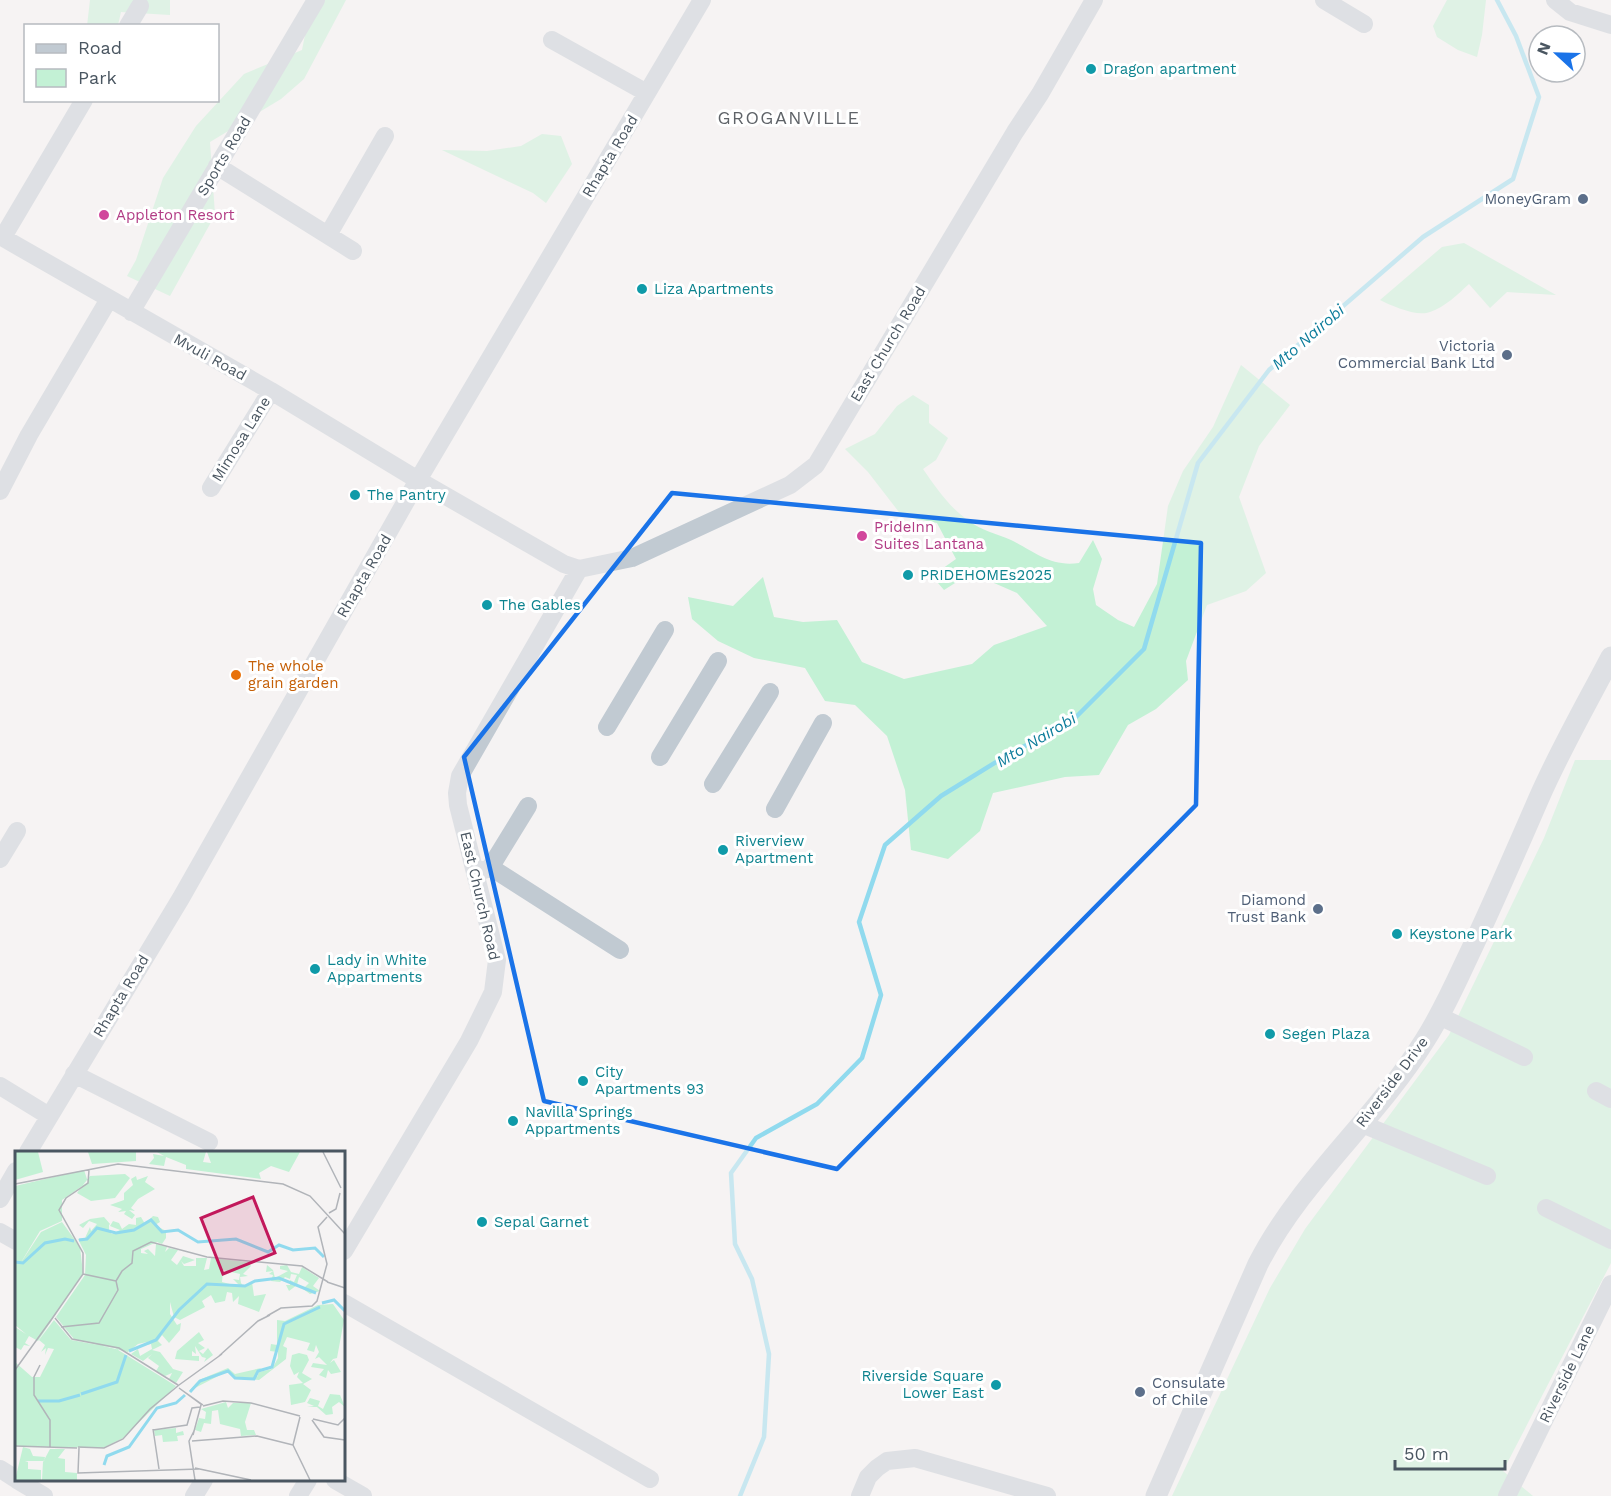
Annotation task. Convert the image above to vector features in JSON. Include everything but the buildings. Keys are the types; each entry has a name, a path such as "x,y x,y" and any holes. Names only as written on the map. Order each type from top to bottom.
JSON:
{"street":[{"name":"Sports Road","path":"131,312 316,0"},
{"name":"Rhapta Road","path":"29,1151 239,798 418,480 702,0"},
{"name":"East Church Road","path":"345,1249 470,1041 493,992 497,960 482,870 458,805 457,793 460,776 579,569 632,558 790,485 816,465 1040,94 1094,0"},
{"path":"1324,0 1364,24"},
{"path":"1555,0 1570,12 1611,25"},
{"path":"129,24 140,6"},
{"path":"552,40 647,93"},
{"path":"1,236 83,102"},
{"path":"328,235 385,136"},
{"path":"218,166 353,250"},
{"name":"Mvuli Road","path":"1,236 271,391 418,480"},
{"path":"0,491 29,435 110,299"},
{"name":"Mimosa Lane","path":"211,488 271,391"},
{"path":"418,480 564,564 579,569"},
{"path":"607,727 665,630"},
{"name":"Riverside Drive","path":"1156,1496 1273,1236 1319,1174 1362,1124 1419,1048 1439,1016 1485,921 1540,795 1611,657"},
{"path":"660,757 718,661"},
{"path":"713,784 770,692"},
{"path":"775,809 823,723"},
{"path":"528,806 482,870 620,950"},
{"path":"0,859 17,831"},
{"path":"1439,1016 1524,1057"},
{"path":"74,1074 209,1143"},
{"path":"0,1086 49,1116"},
{"path":"1362,1124 1487,1176"},
{"path":"0,1199 15,1174"},
{"path":"1546,1209 1611,1240"},
{"path":"0,1232 15,1240"},
{"name":"Riverside Lane","path":"1507,1496 1608,1296"},
{"path":"345,1304 650,1479"},
{"path":"860,1496 868,1477 887,1461 915,1458 1047,1496"},
{"path":"0,1469 15,1478"},
{"path":"20,1481 39,1495"},
{"path":"194,1496 203,1481"},
{"path":"298,1496 307,1481"},
{"path":"338,1481 363,1496"}],"highlighted area":[{"path":"672,493 1201,543 1196,805 837,1169 544,1101 464,757"}],"green space":[{"path":"90,0 170,0 170,15 121,12 118,24 87,24"},
{"path":"312,0 346,0 304,79 281,99 210,142 215,215 170,296 127,276 136,260 163,178 196,126 244,74 302,50"},
{"path":"1447,0 1486,0 1477,57 1458,50 1437,37 1433,26"},
{"path":"542,134 561,136 572,164 546,203 533,193 442,150 487,151 521,146"},
{"path":"1464,243 1556,295 1507,292 1490,308 1469,284 1446,304 1425,313 1405,310 1380,300 1442,247"},
{"path":"1241,365 1290,405 1259,446 1239,497 1266,573 1246,591 1207,605 1186,661 1188,680 1156,709 1128,725 1099,775 1065,777 993,793 980,831 948,859 911,850 905,790 887,736 855,705 825,701 805,668 754,658 718,641 692,619 688,597 733,606 763,577 774,617 803,622 837,620 862,662 904,679 972,664 994,645 1047,626 1017,593 971,573 944,590 932,576 956,559 937,523 902,516 868,472 845,449 875,434 897,406 913,395 929,405 929,423 948,438 936,460 923,469 950,504 962,516 979,527 1011,540 1051,561 1079,563 1093,540 1102,559 1093,589 1096,605 1118,620 1134,627 1157,584 1168,506 1183,471 1213,427"},
{"path":"1575,760 1611,760 1611,1263 1503,1471 1533,1496 1172,1496 1270,1288 1305,1229 1449,1035 1544,838"}],"waterway":[{"name":"Mto Nairobi","path":"740,1496 764,1437 769,1354 752,1279 735,1244 731,1173 756,1138 817,1104 862,1058 881,995 859,922 885,845 941,796 1001,759 1074,719 1144,649 1198,463 1269,370 1423,237 1513,179 1539,97 1516,36 1497,0"}],"place":[{"name":"Dragon apartment","path":"1091,69"},
{"name":"MoneyGram","path":"1583,199"},
{"name":"Appleton Resort","path":"104,215"},
{"name":"Liza Apartments","path":"642,289"},
{"name":"Victoria Commercial Bank Ltd","path":"1507,355"},
{"name":"The Pantry","path":"355,495"},
{"name":"PrideInn Suites Lantana","path":"862,536"},
{"name":"PRIDEHOMEs2025","path":"908,575"},
{"name":"The Gables","path":"487,605"},
{"name":"The whole grain garden","path":"236,675"},
{"name":"Riverview Apartment","path":"723,850"},
{"name":"Diamond Trust Bank","path":"1318,909"},
{"name":"Keystone Park","path":"1397,934"},
{"name":"Lady in White Appartments","path":"315,969"},
{"name":"Segen Plaza","path":"1270,1034"},
{"name":"City Apartments 93","path":"583,1081"},
{"name":"Navilla Springs Appartments","path":"513,1121"},
{"name":"Sepal Garnet","path":"482,1222"},
{"name":"Riverside Square Lower East","path":"996,1385"},
{"name":"Consulate of Chile","path":"1140,1392"}],"district":[{"name":"GROGANVILLE","path":"789,117"}]}
